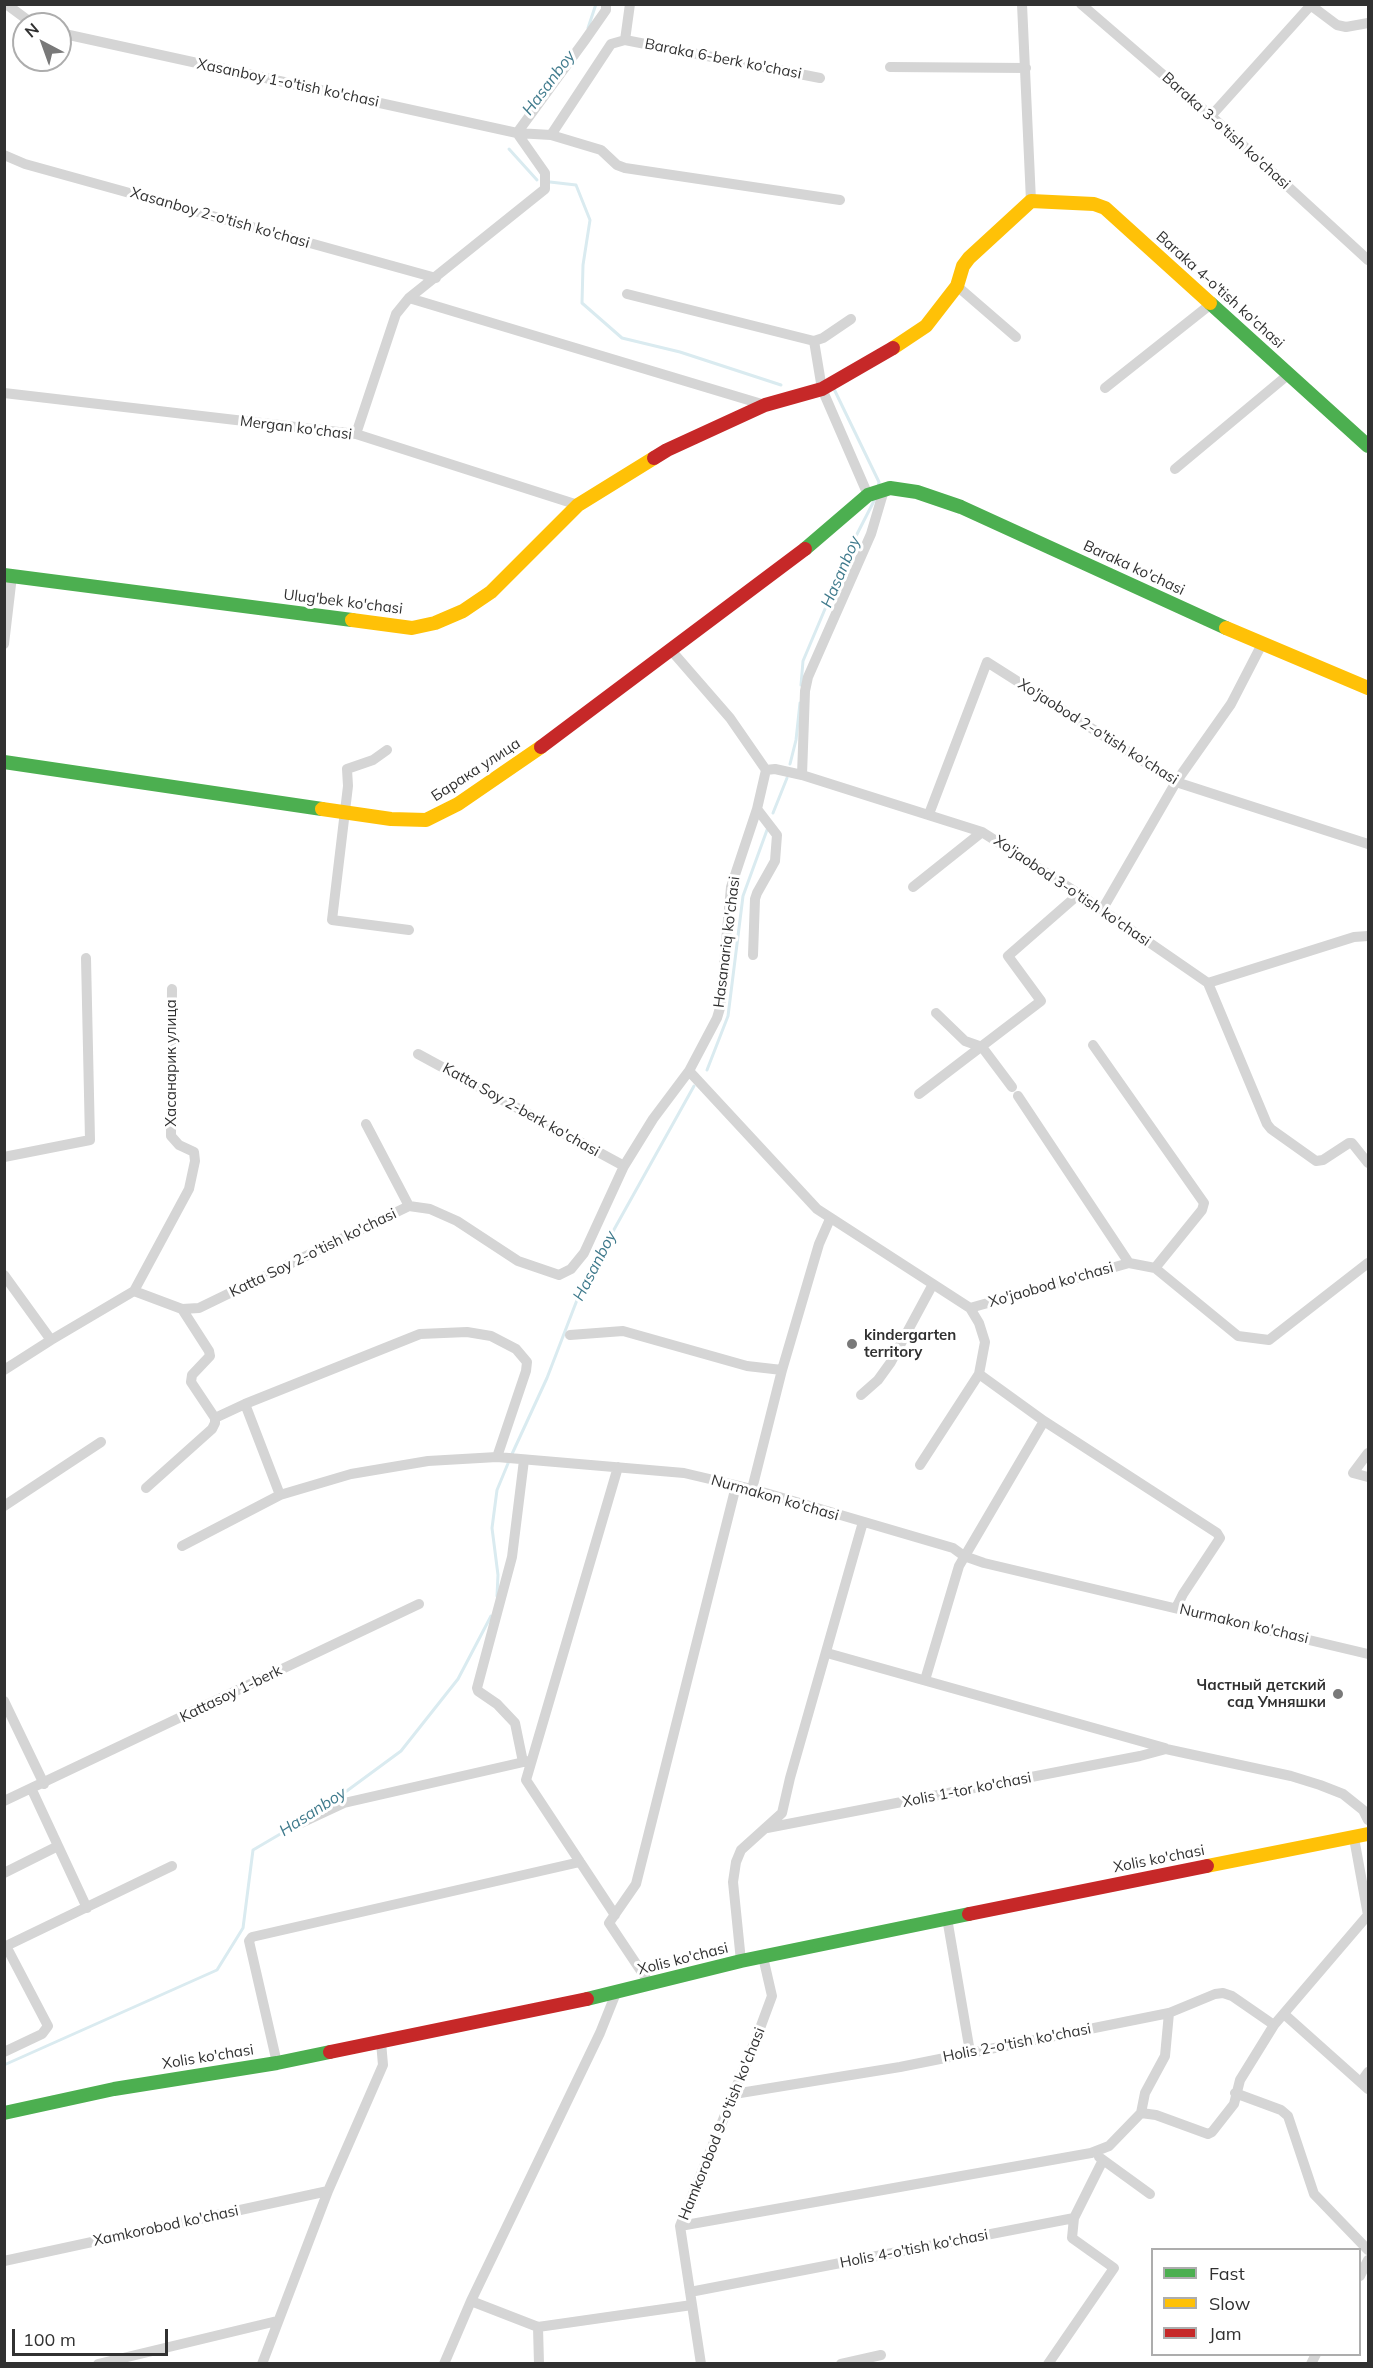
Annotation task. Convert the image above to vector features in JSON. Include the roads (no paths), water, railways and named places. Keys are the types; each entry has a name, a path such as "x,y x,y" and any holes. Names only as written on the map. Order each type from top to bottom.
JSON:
{"street":[{"path":"356,434 396,314 409,298 545,189 545,172 517,133 606,10 606,4"},
{"path":"630,4 625,40 611,44 551,135 601,150 617,165 625,168 840,200"},
{"path":"822,389 915,335 926,326 957,286 963,266 969,258 1031,201 1022,4"},
{"name":"Baraka 3-o'tish ko'chasi","path":"1081,4 1211,116 1368,260"},
{"path":"1211,116 1310,5 1337,25 1346,27 1364,23 1368,32"},
{"name":"Xasanboy 1-o'tish ko'chasi","path":"72,36 517,133 551,135"},
{"name":"Baraka 6-berk ko'chasi","path":"625,40 820,78"},
{"path":"890,67 1026,68"},
{"name":"Xasanboy 2-o'tish ko'chasi","path":"4,155 25,164 436,278"},
{"name":"Baraka 4-o'tish ko'chasi","path":"1031,201 1094,204 1105,208 1368,446"},
{"path":"957,286 1016,337"},
{"path":"627,294 814,341 823,338 851,319"},
{"path":"409,298 765,405"},
{"path":"1105,388 1211,303"},
{"path":"802,775 808,677 871,534 874,493 822,389 814,341"},
{"path":"1175,470 1289,374"},
{"name":"Ulug'bek ko'chasi","path":"8,576 412,628 435,623 463,611 490,592 578,506 667,450 765,405 822,389"},
{"name":"Mergan ko'chasi","path":"4,393 356,434 578,506"},
{"name":"Baraka ko'chasi","path":"874,493 904,489 961,507 1262,644 1368,688"},
{"name":"Барака улица","path":"4,762 409,821 426,820 442,813 511,769 791,561 874,493"},
{"path":"4,644 8,576"},
{"path":"1102,910 1176,782 1231,704 1262,644"},
{"path":"670,649 730,718 766,770 802,775 929,814"},
{"name":"Xo'jaobod 2-o'tish ko'chasi","path":"929,814 987,662 1176,782 1368,844"},
{"path":"387,750 373,760 347,769 348,786 332,920 408,930"},
{"name":"Hasanariq ko'chasi","path":"689,1071 720,1008 731,887 757,809 766,770"},
{"name":"Hasanariq ko'chasi","path":"753,954 756,893 775,861 777,835 757,809"},
{"name":"Xo'jaobod 3-o'tish ko'chasi","path":"929,814 982,832 1079,894 1208,983"},
{"path":"913,887 982,832"},
{"path":"919,1094 1041,1001 1008,956 1079,894"},
{"path":"1368,936 1354,937 1208,983 1267,1124 1316,1161 1323,1160 1352,1143 1368,1163"},
{"path":"4,1157 90,1140 86,958"},
{"name":"Хасанарик улица","path":"134,1291 189,1189 195,1161 194,1152 178,1145 171,1136 172,989"},
{"path":"936,1013 964,1041 982,1047 1015,1092 1129,1263"},
{"path":"1093,1045 1204,1203 1202,1210 1155,1268"},
{"name":"Katta Soy 2-berk ko'chasi","path":"417,1054 624,1166"},
{"name":"Katta Soy 2-o'tish ko'chasi","path":"182,1309 199,1308 410,1206 430,1209 457,1221 518,1261 559,1275 571,1269 584,1253 624,1166 653,1119 689,1071"},
{"name":"Xo'jaobod ko'chasi","path":"689,1071 817,1209 970,1308 979,1323 985,1342 979,1374"},
{"path":"366,1124 410,1206"},
{"path":"752,1489 782,1370 819,1244 830,1218"},
{"name":"Xo'jaobod ko'chasi","path":"970,1308 1129,1263 1155,1268 1238,1336 1269,1340 1368,1263"},
{"path":"4,1275 51,1340"},
{"path":"861,1395 878,1380 891,1362 933,1284"},
{"path":"4,1370 134,1291 182,1309 209,1351 208,1360 192,1375 191,1382 215,1418 215,1423 212,1429 146,1488"},
{"path":"570,1335 623,1331 747,1366 782,1370"},
{"path":"215,1418 420,1334 467,1332 491,1336 516,1349 526,1362 526,1371 497,1457"},
{"path":"920,1465 979,1374 1044,1421 1218,1533 1220,1538 1176,1608"},
{"path":"246,1404 280,1495"},
{"path":"925,1680 959,1566 1044,1421"},
{"path":"4,1506 101,1442"},
{"path":"1368,1453 1353,1473 1368,1477"},
{"name":"Nurmakon ko'chasi","path":"182,1546 280,1495 351,1474 417,1463 497,1457 684,1473 752,1489 953,1548 964,1556 984,1563 1368,1654"},
{"path":"524,1460 512,1557 477,1688 478,1692 497,1704 515,1723 527,1761"},
{"path":"615,1915 526,1780 527,1761 618,1467"},
{"path":"649,1983 608,1924 636,1884 736,1486"},
{"path":"741,1961 733,1882 736,1862 741,1850 782,1813 863,1522"},
{"name":"Kattasoy 1-berk","path":"4,1802 418,1604"},
{"name":"Xolis 1-tor ko'chasi","path":"827,1653 1166,1749 1291,1776 1343,1794 1363,1810 1368,1820"},
{"path":"4,1701 44,1784"},
{"name":"Xolis 1-tor ko'chasi","path":"767,1828 1140,1756 1166,1749"},
{"path":"301,1823 344,1803 527,1761"},
{"path":"32,1790 87,1908"},
{"name":"Xolis ko'chasi","path":"4,2113 114,2089 278,2063 381,2042 616,1993 741,1961 1368,1834"},
{"path":"1141,2113 1156,2115 1208,2134 1234,2104 1240,2080 1274,2025 1368,1915 1354,1838"},
{"path":"4,1873 58,1846"},
{"path":"278,2063 249,1941 252,1937 580,1862"},
{"path":"4,2052 42,2034 48,2026 5,1947 172,1866"},
{"path":"947,1918 970,2052"},
{"name":"Hamkorobod 9-o'tish ko'chasi","path":"701,2364 680,2226 772,1996 763,1957"},
{"path":"444,2364 471,2301 552,2138 616,1993"},
{"name":"Holis 2-o'tish ko'chasi","path":"734,2094 900,2067 1169,2013 1215,1994 1223,1993 1232,1996 1274,2025"},
{"path":"680,2226 1091,2153 1109,2146 1141,2113 1145,2093 1164,2056 1169,2013"},
{"path":"1284,2014 1365,2085 1368,2072"},
{"path":"262,2364 328,2191 383,2065 381,2042"},
{"path":"1235,2093 1281,2110 1288,2116 1314,2194 1368,2250"},
{"path":"1091,2153 1150,2194"},
{"path":"1048,2364 1114,2268 1072,2238 1074,2218 1103,2160"},
{"name":"Xamkorobod ko'chasi","path":"4,2261 328,2191"},
{"name":"Holis 4-o'tish ko'chasi","path":"690,2292 1074,2218"},
{"path":"471,2301 538,2326 692,2306"},
{"path":"98,2364 277,2321"},
{"path":"538,2326 539,2364"},
{"path":"841,2364 881,2355"}],"waterway":[{"name":"Hasanboy","path":"588,28 596,4"},
{"name":"Hasanboy","path":"509,149 537,180"},
{"name":"Hasanboy","path":"550,182 576,185 590,220 583,265 582,303 622,338 680,352 781,385"},
{"name":"Hasanboy","path":"834,389 879,482 878,488"},
{"name":"Hasanboy","path":"801,685 803,661 855,538 876,497"},
{"name":"Hasanboy","path":"790,764 796,740 800,703"},
{"name":"Hasanboy","path":"773,813 787,778"},
{"name":"Hasanboy","path":"707,1070 728,1016 743,896 767,830"},
{"name":"Hasanboy","path":"512,1454 547,1378 582,1287 694,1086"},
{"name":"Hasanboy","path":"497,1596 498,1575 492,1528 497,1490 509,1461"},
{"name":"Hasanboy","path":"325,1807 401,1751 458,1679 491,1616"},
{"name":"Hasanboy","path":"4,2065 217,1970 243,1928 253,1850 299,1823"}],"place":[{"name":"kindergarten territory","path":"852,1344"},
{"name":"Частный детский сад Умняшки","path":"1338,1694"}]}
